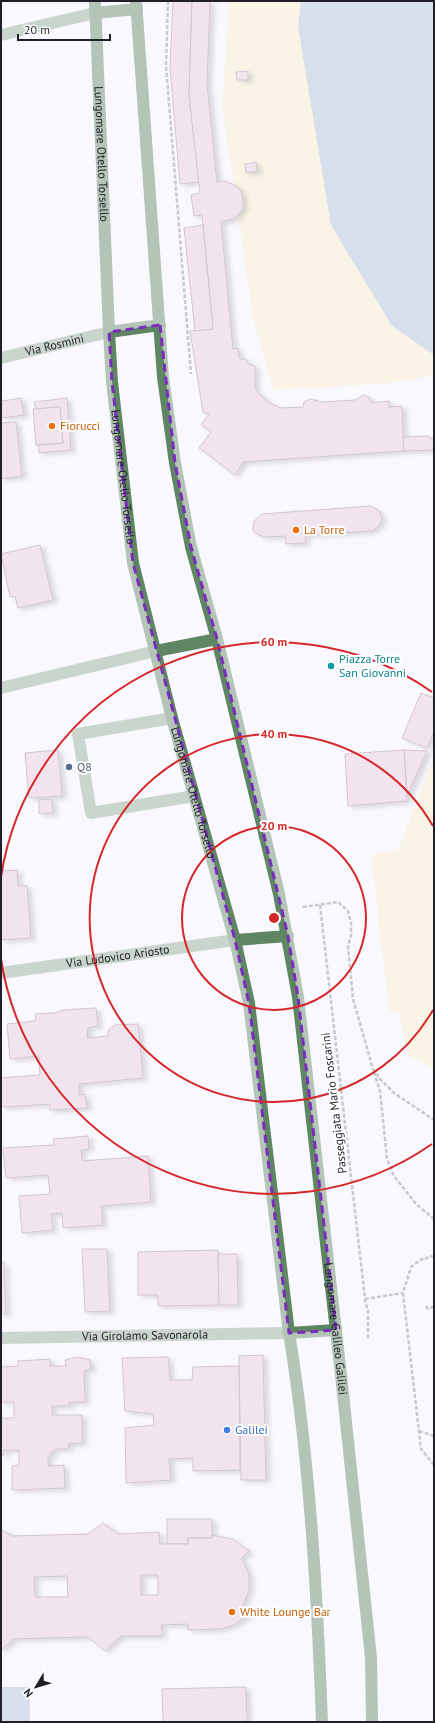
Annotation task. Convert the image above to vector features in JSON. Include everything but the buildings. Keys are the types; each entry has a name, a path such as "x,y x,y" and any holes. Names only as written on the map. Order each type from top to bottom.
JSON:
{"main road":[{"path":"95,7 136,5 163,377 174,463 191,547 217,639 288,936 235,940 249,1003 289,1333 297,1380 310,1523 322,1722"},
{"name":"Lungomare Otello Torsello","path":"95,7 112,382 133,563 172,718 235,940"},
{"path":"109,332 160,325"},
{"path":"156,651 217,639"},
{"name":"Lungomare Galileo Galilei","path":"288,936 298,997 336,1330 371,1658 372,1722"},
{"path":"289,1333 336,1330"}],"street":[{"path":"1,35 95,7"},
{"name":"Via Rosmini","path":"1,358 109,332"},
{"path":"1,688 156,651"},
{"path":"172,718 78,734 91,813 194,796"},
{"name":"Via Ludovico Ariosto","path":"1,973 235,940"},
{"name":"Via Girolamo Savonarola","path":"1,1338 289,1333"}],"path":[{"path":"168,1 166,66 191,374"},
{"path":"282,910 338,902 348,910 351,923 351,936 348,946 353,999 380,1091 387,1159 394,1176 416,1204 434,1219"},
{"name":"Passeggiata Mario Foscarini","path":"320,904 365,1298 368,1312 368,1339"},
{"path":"373,1069 380,1079 394,1093 434,1120"},
{"path":"434,1257 430,1256 424,1260 422,1258 411,1267 403,1293 421,1449 434,1465"},
{"path":"365,1298 403,1293"},
{"path":"426,1306 428,1309 433,1307 434,1304"},
{"path":"419,1430 434,1436"}],"highlighted area":[{"path":"160,325 175,463 191,547 217,639 288,936 298,997 336,1330 289,1333 249,1003 235,940 133,563 112,382 109,332"}],"sand":[{"path":"229,1 301,1 298,26 392,326 434,355 434,376 381,384 273,390 253,318 222,106"},
{"path":"434,757 434,1069 407,1055 399,1012 389,1011 371,855 398,850"}],"water":[{"path":"301,1 434,1 434,355 392,326 331,225 298,26"},
{"path":"1,1687 29,1687 30,1722 1,1722"}],"place":[{"name":"Fiorucci","path":"52,426"},
{"name":"La Torre","path":"296,530"},
{"name":"Piazza Torre San Giovanni","path":"331,666"},
{"name":"Q8","path":"69,767"},
{"name":"Galilei","path":"227,1430"},
{"name":"White Lounge Bar","path":"232,1612"}]}
